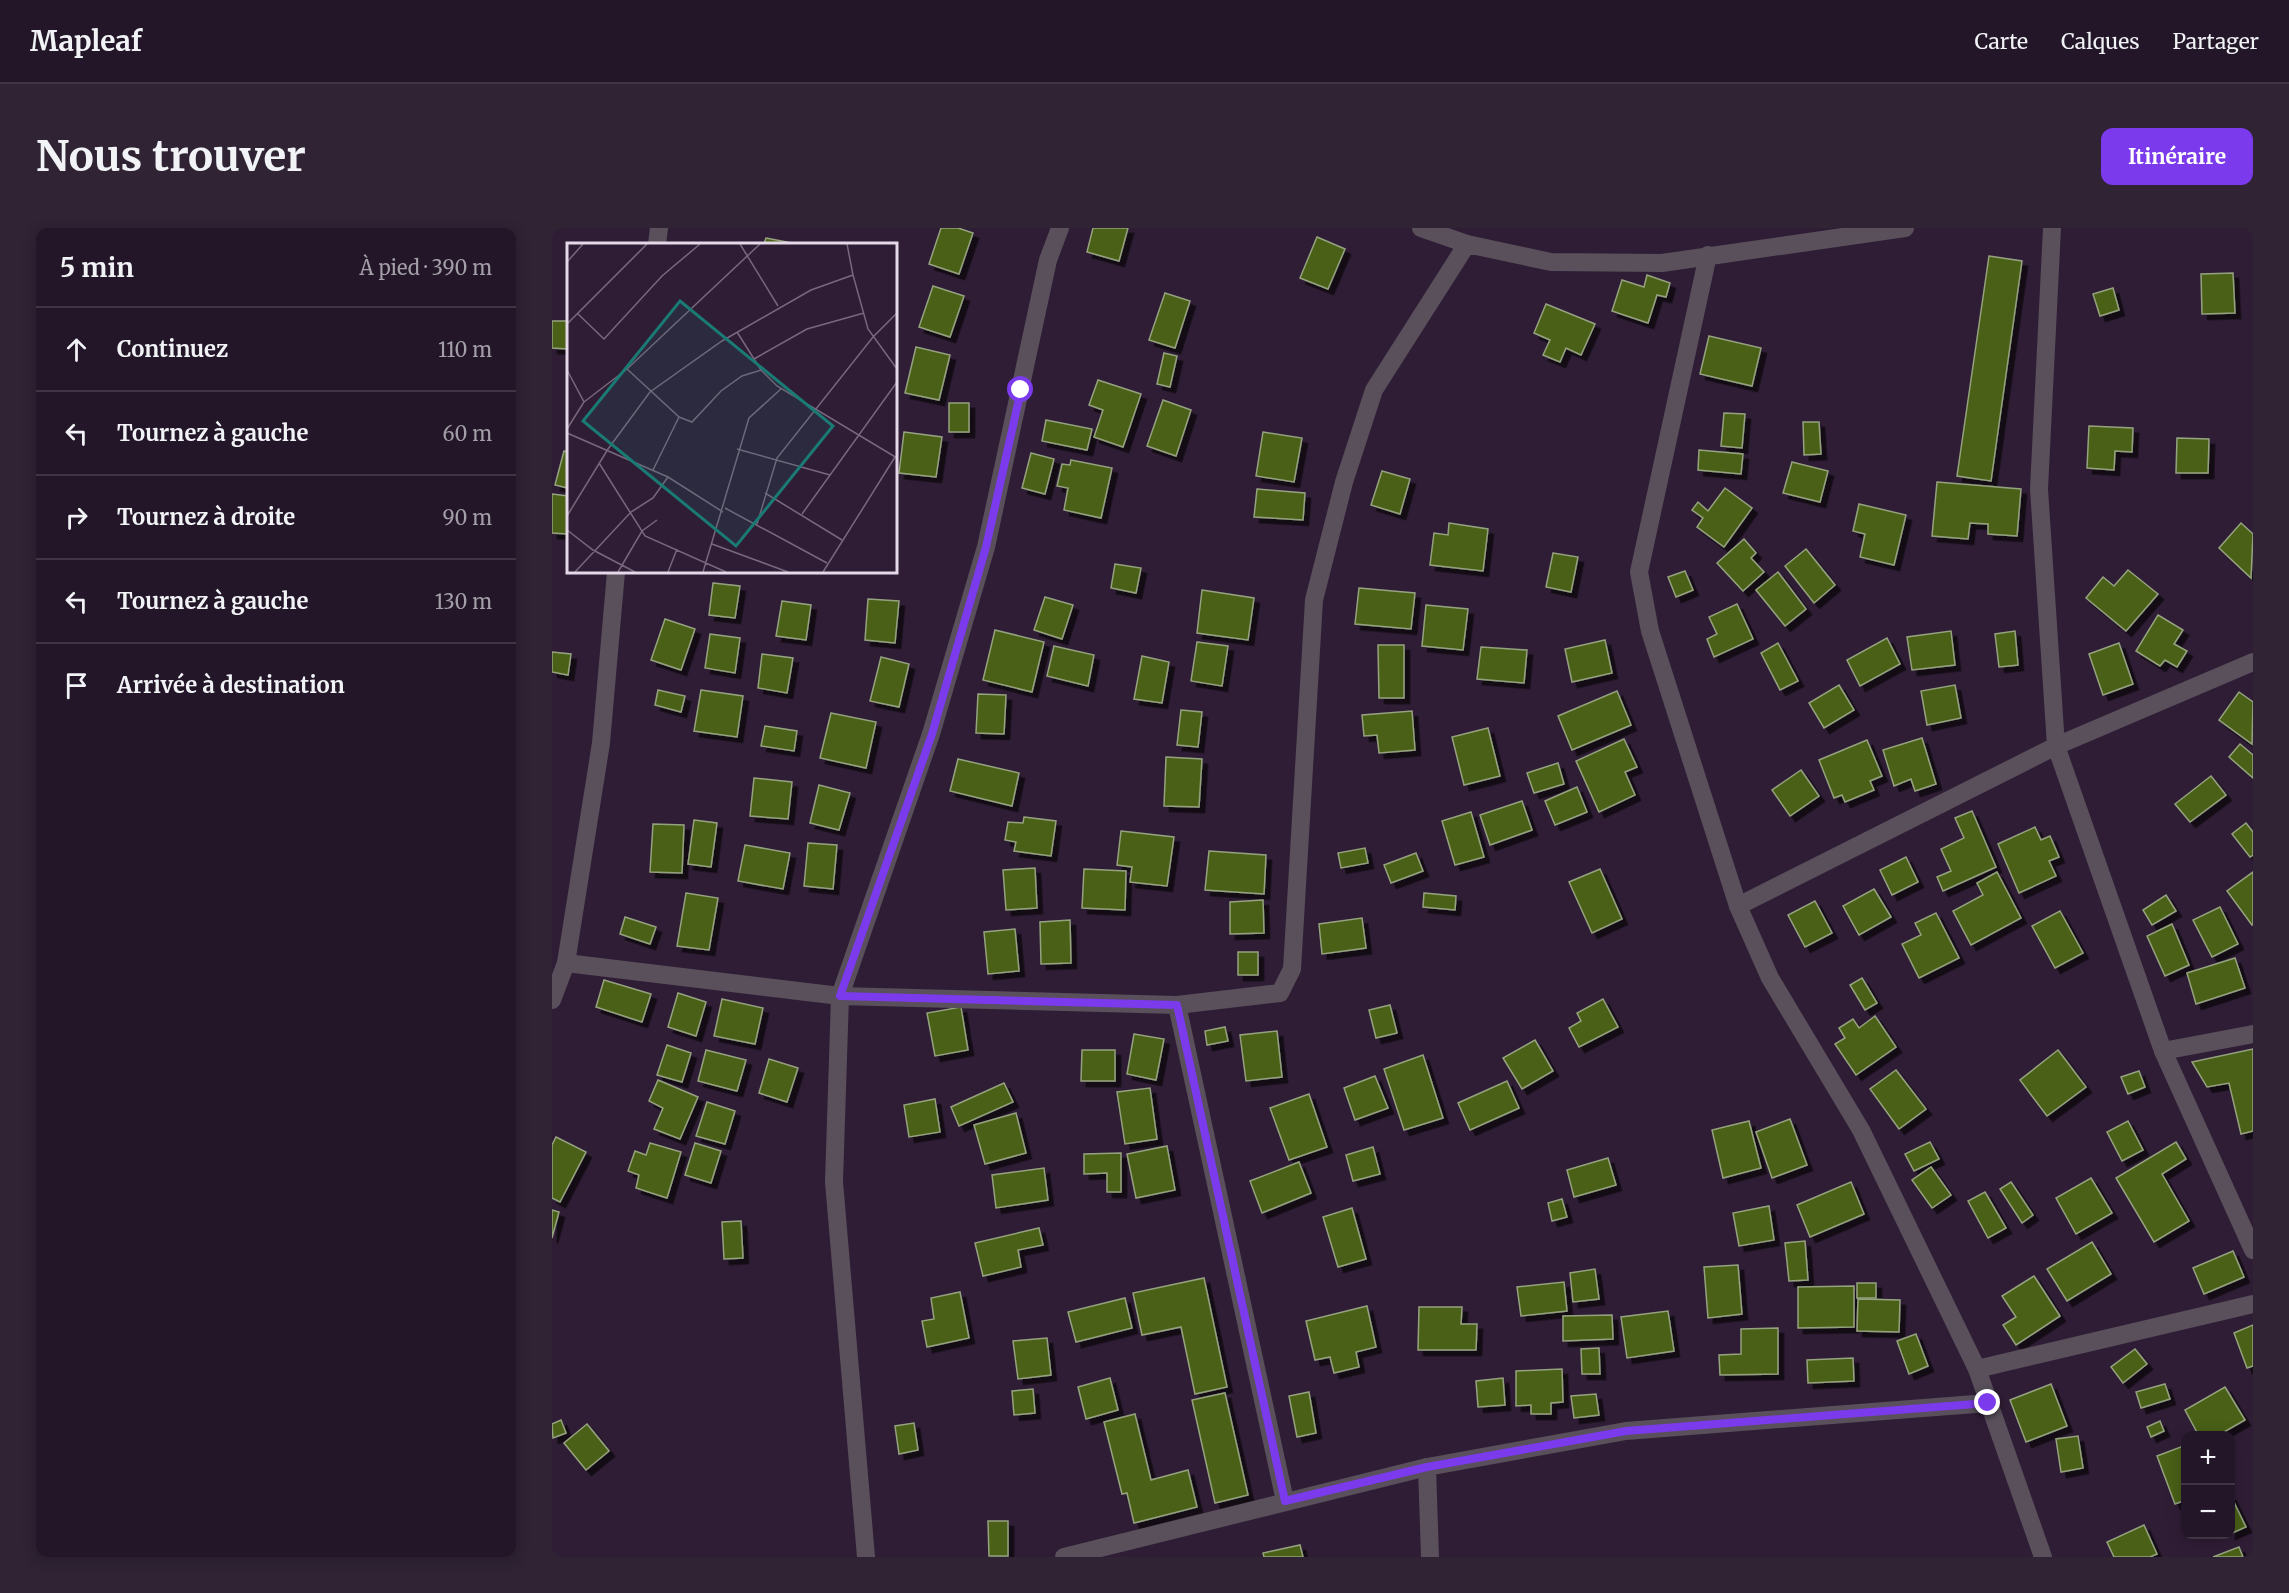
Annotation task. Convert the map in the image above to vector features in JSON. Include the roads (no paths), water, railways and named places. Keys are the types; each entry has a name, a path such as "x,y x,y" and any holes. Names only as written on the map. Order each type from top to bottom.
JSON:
{"street":[{"path":"657,243 659,228"},
{"path":"866,1557 834,1182 840,996 932,734 983,558 1048,261 1060,228"},
{"path":"1421,228 1467,244 1551,262 1662,263 1905,228"},
{"path":"2052,228 2039,489 2056,746 2163,1051 2253,1250"},
{"path":"566,963 840,996 1177,1005 1280,993 1292,969 1314,600 1344,483 1374,390 1467,244"},
{"path":"1708,255 1639,572 1650,631 1738,906 1770,978 1861,1130 1977,1369 2043,1557"},
{"path":"552,1000 566,963 601,743 616,573"},
{"path":"1738,906 2056,746 2253,662"},
{"path":"1177,1005 1285,1501"},
{"path":"2163,1051 2253,1034"},
{"path":"1977,1369 2253,1304"},
{"path":"1064,1557 1427,1467 1626,1431 1988,1403"},
{"path":"1427,1467 1430,1557"}]}
